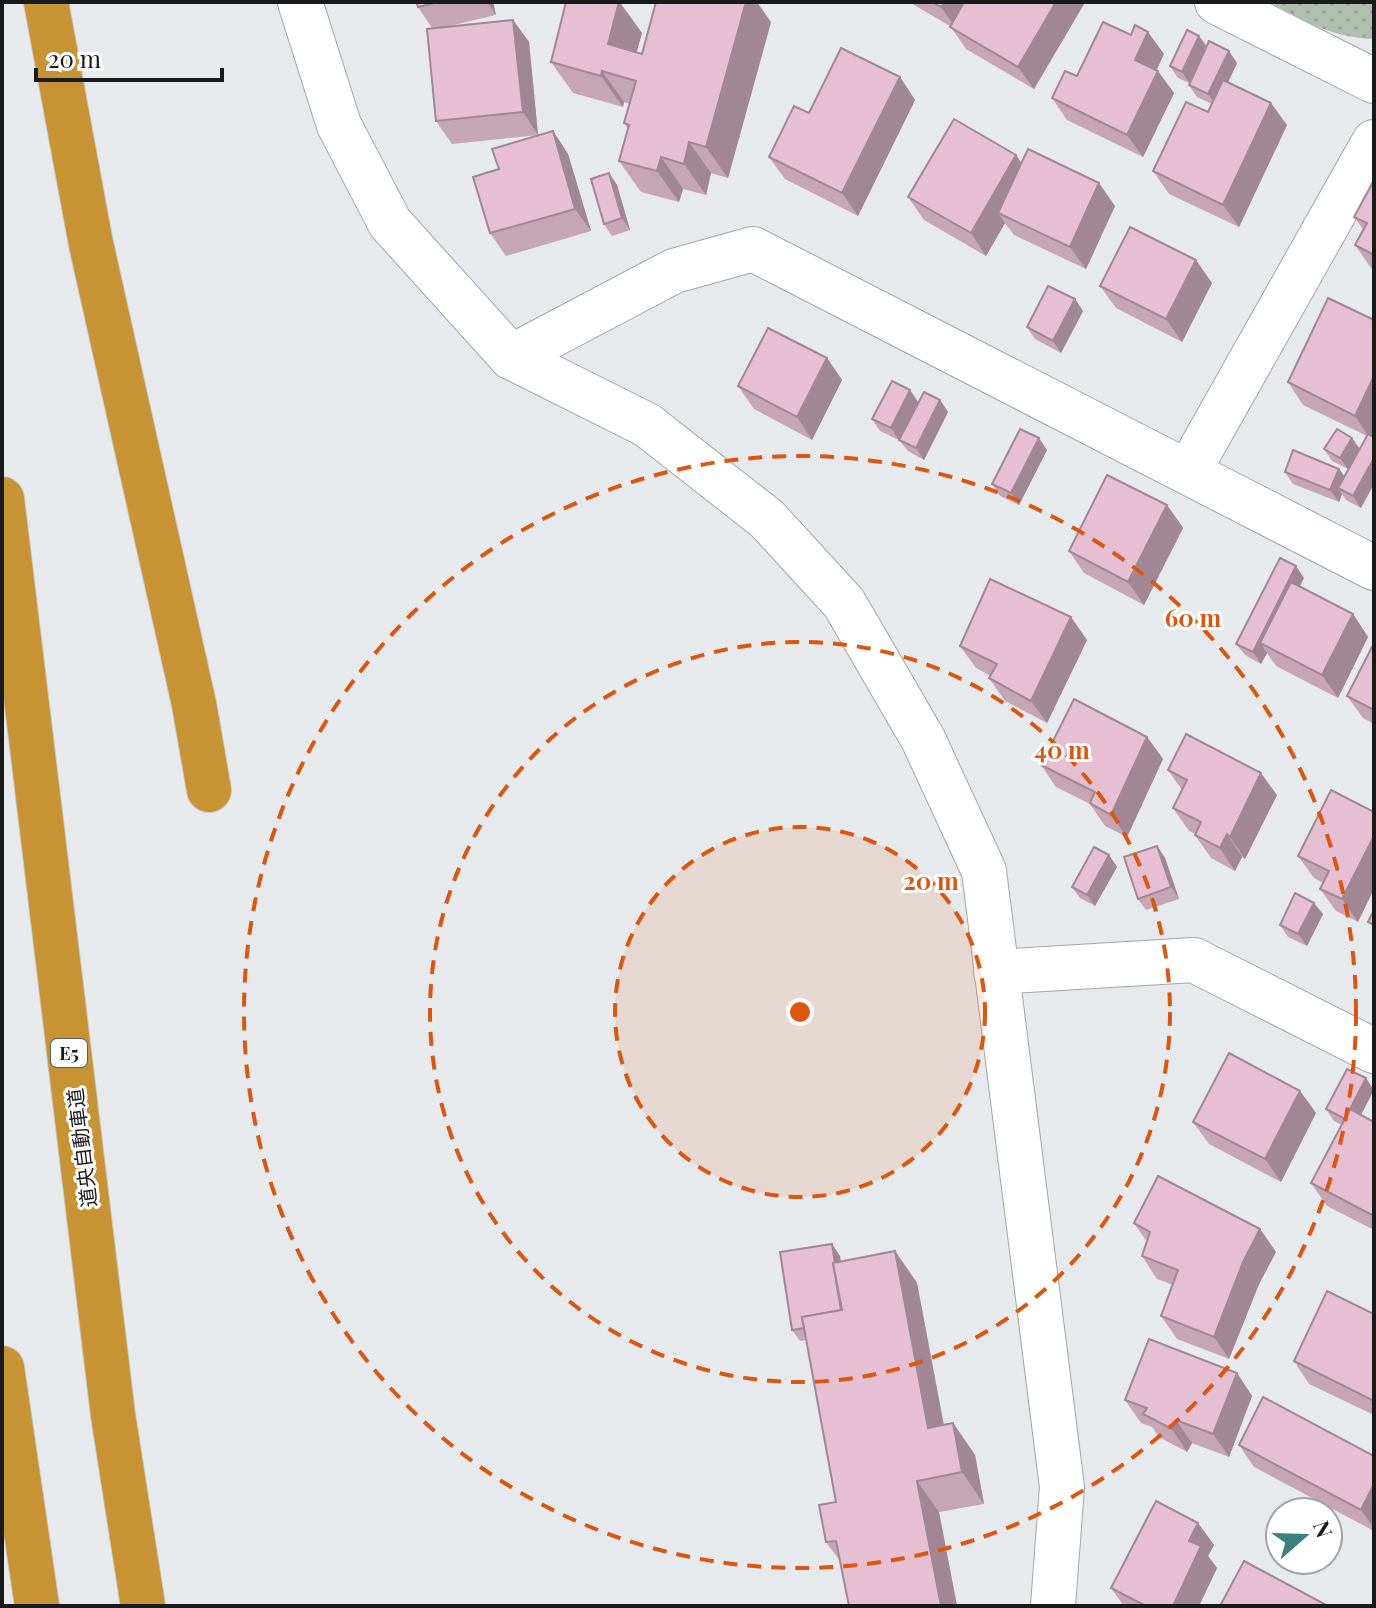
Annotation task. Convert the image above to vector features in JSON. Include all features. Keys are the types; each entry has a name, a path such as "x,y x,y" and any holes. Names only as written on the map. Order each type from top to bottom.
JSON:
{"highway":[{"path":"46,2 91,244 194,704 209,790"},
{"name":"道央自動車道","path":"2,499 113,1415 143,1606"},
{"path":"2,1368 37,1606"}],"street":[{"path":"300,2 339,125 390,223 511,357 647,425 767,519 844,603 923,739 984,871 1062,1487 1053,1606"},
{"path":"1217,2 1374,81"},
{"path":"1188,472 1374,142"},
{"path":"511,357 674,271 753,249 1374,568"},
{"path":"996,972 1194,960 1374,1051"}],"green space":[{"path":"1269,2 1374,2 1374,36 1372,39 1357,38 1330,31"}],"building":[{"path":"416,2 439,2 418,7"},
{"path":"566,2 619,2 608,44 642,54 656,2 746,2 706,147 689,142 684,164 661,157 657,171 619,161 629,125 624,123 636,81 602,71 601,76 551,62"},
{"path":"964,2 1056,2 1018,67 950,27"},
{"path":"513,20 523,112 436,121 427,29"},
{"path":"1103,22 1131,35 1135,25 1148,32 1135,60 1158,71 1127,135 1052,98 1065,71 1077,76"},
{"path":"1187,30 1199,36 1182,72 1170,66"},
{"path":"1209,41 1229,51 1208,94 1189,85"},
{"path":"841,48 900,77 842,193 769,157 794,106 809,113"},
{"path":"1223,80 1271,103 1223,205 1153,171 1186,102 1208,112"},
{"path":"954,119 1016,155 971,233 908,197"},
{"path":"553,131 575,209 490,233 473,177 499,169 492,149"},
{"path":"1028,149 1099,183 1070,247 998,213"},
{"path":"609,173 622,218 604,224 591,179"},
{"path":"1374,180 1374,255 1355,245 1367,223 1354,217"},
{"path":"1130,227 1196,260 1166,319 1100,286"},
{"path":"1048,286 1075,299 1053,341 1027,327"},
{"path":"1328,298 1374,320 1374,376 1355,416 1288,382"},
{"path":"768,328 827,358 797,417 738,386"},
{"path":"892,381 910,390 891,428 872,419"},
{"path":"924,392 940,400 916,448 899,440"},
{"path":"1020,429 1039,438 1011,493 992,484"},
{"path":"1337,429 1352,438 1340,458 1324,449"},
{"path":"1368,434 1374,437 1374,458 1353,496 1338,488"},
{"path":"1293,450 1339,469 1330,490 1285,472"},
{"path":"1107,475 1167,505 1128,582 1069,551"},
{"path":"1280,558 1296,566 1253,652 1236,644"},
{"path":"990,579 1071,617 1031,701 989,678 997,664 960,646"},
{"path":"1291,582 1353,614 1322,675 1260,643"},
{"path":"1374,643 1374,710 1347,696"},
{"path":"1074,699 1147,737 1111,815 1090,803 1095,792 1041,765"},
{"path":"1186,734 1261,773 1230,837 1227,834 1220,848 1195,835 1201,822 1173,808 1187,780 1168,770"},
{"path":"1331,790 1374,812 1374,836 1342,899 1320,889 1329,871 1298,856"},
{"path":"1157,846 1171,887 1138,899 1124,857"},
{"path":"1094,847 1109,855 1087,895 1072,887"},
{"path":"1295,893 1314,903 1298,934 1280,925"},
{"path":"1374,910 1374,925 1368,922"},
{"path":"1229,1053 1300,1091 1265,1159 1193,1122"},
{"path":"1347,1069 1366,1078 1345,1119 1326,1109"},
{"path":"1350,1109 1374,1122 1372,1215 1311,1183"},
{"path":"1158,1176 1260,1229 1243,1262 1214,1337 1161,1316 1178,1270 1142,1256 1150,1232 1134,1223"},
{"path":"832,1244 841,1310 802,1317 804,1328 792,1330 780,1252"},
{"path":"895,1251 928,1428 953,1423 962,1472 917,1481 941,1606 849,1606 836,1541 826,1542 819,1505 836,1502 802,1317 842,1310 833,1263"},
{"path":"1327,1291 1374,1314 1374,1401 1294,1361"},
{"path":"1149,1339 1237,1373 1213,1434 1176,1420 1172,1429 1143,1414 1147,1408 1125,1400"},
{"path":"1263,1397 1374,1456 1374,1484 1361,1510 1344,1501 1344,1496 1335,1496 1239,1445"},
{"path":"1156,1501 1198,1523 1189,1541 1201,1546 1173,1606 1146,1606 1111,1588"},
{"path":"1244,1561 1264,1572 1264,1576 1272,1576 1328,1606 1220,1606"}]}
